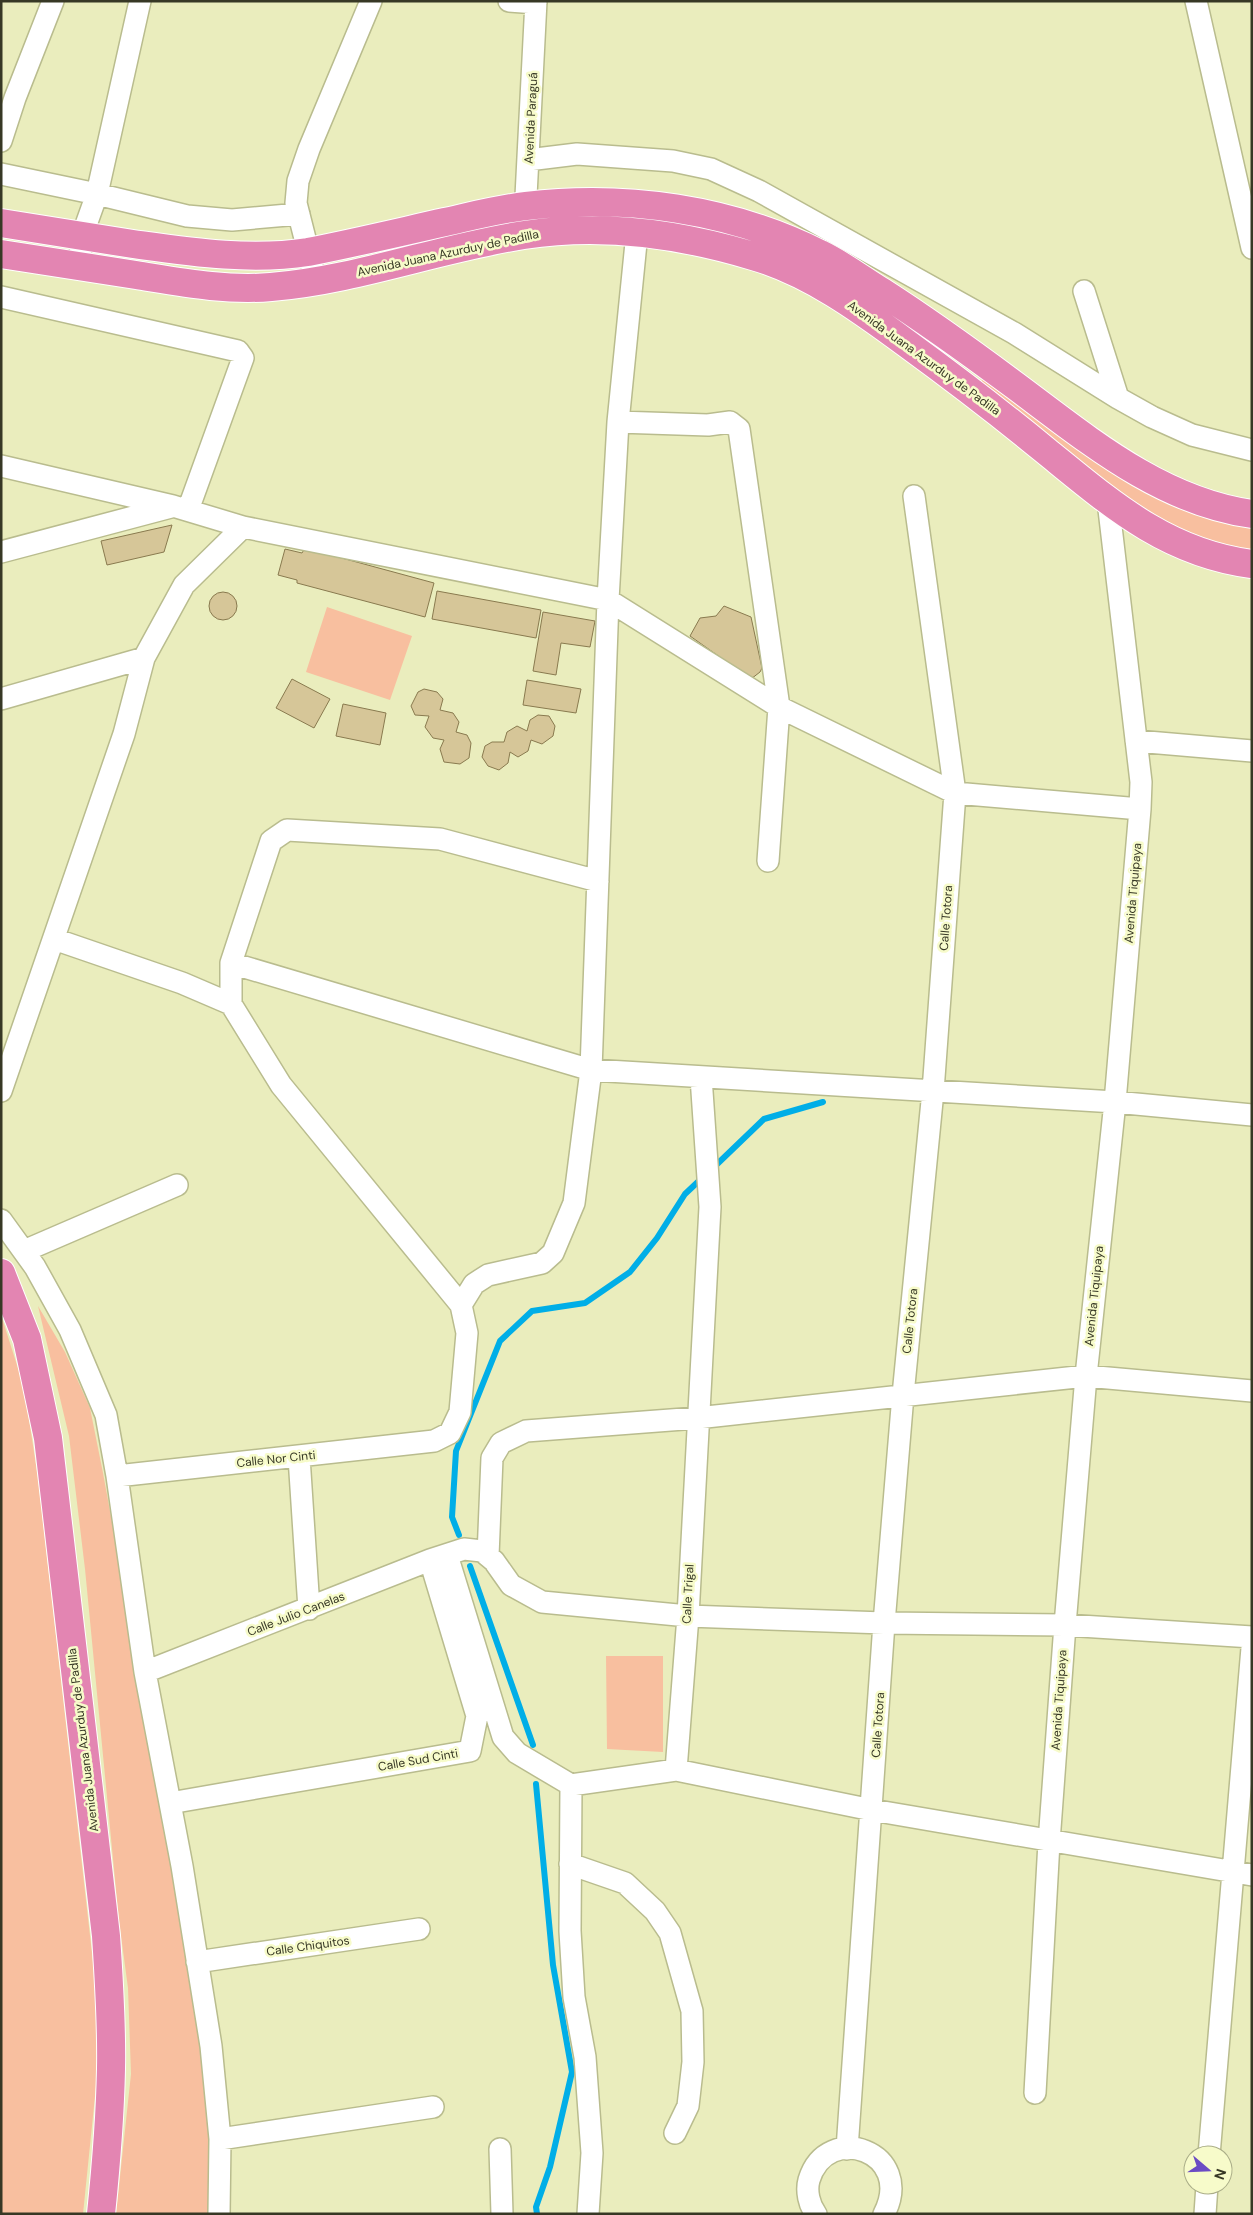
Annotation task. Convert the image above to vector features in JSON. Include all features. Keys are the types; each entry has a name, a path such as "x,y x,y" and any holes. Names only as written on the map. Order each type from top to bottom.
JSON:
{"highway":[{"path":"1,223 178,250 245,256 282,256 526,206 623,203 680,209 734,221 783,237 821,254 939,329 1115,459 1163,487 1201,503 1252,514"},
{"name":"Avenida Juana Azurduy de Padilla","path":"1,254 177,282 228,287 268,287 316,282 524,235 590,231 637,233 703,241 759,257 838,295 933,362 1108,501 1150,530 1190,548 1252,564"},
{"name":"Avenida Juana Azurduy de Padilla","path":"1,1273 27,1338 48,1438 106,1936 111,2013 111,2069 108,2147 102,2214"}],"street":[{"path":"1,141 15,98 53,1"},
{"path":"79,266 82,236 97,194 140,1"},
{"path":"316,282 296,203 298,180 309,149 371,1"},
{"path":"509,1 536,2"},
{"path":"1196,1 1252,248"},
{"name":"Avenida Paraguá","path":"524,235 536,2"},
{"path":"528,160 577,154 673,161 711,169 759,190 1014,333 1118,398 1192,435 1252,450"},
{"path":"1,174 97,194 187,216 232,220 299,214"},
{"path":"598,881 440,839 287,830 271,841 230,963 231,1004 281,1085 461,1305 474,1284 488,1275 542,1263 553,1253 574,1202 591,1070 598,881 608,600 618,422 637,233"},
{"path":"1084,291 1118,398"},
{"path":"1,297 238,351 243,358 181,508"},
{"path":"618,422 708,425 730,422 739,429 779,707 768,861"},
{"path":"1,466 181,508 243,527 608,600 779,707 955,793 1140,809"},
{"name":"Calle Totora","path":"848,2149 884,1623 903,1395 933,1091 955,793 914,496"},
{"name":"Avenida Tiquipaya","path":"1035,2093 1049,1842 1065,1625 1086,1376 1115,1102 1140,809 1141,782 1108,501"},
{"path":"1,552 181,508"},
{"path":"1,1091 124,734 144,658 184,585 243,527"},
{"path":"1,699 144,658"},
{"path":"1136,741 1252,751"},
{"path":"54,938 182,983 231,1004"},
{"path":"230,963 591,1070 1115,1102 1252,1115"},
{"name":"Calle Trigal","path":"676,1770 688,1616 697,1418 710,1207 701,1077"},
{"path":"24,1252 177,1185"},
{"path":"1,1220 35,1268 70,1330 106,1415 118,1476 145,1672 170,1803 211,2046 220,2139 219,2214"},
{"name":"Calle Nor Cinti","path":"118,1476 299,1457 434,1440 450,1433 460,1412 467,1333 461,1305"},
{"path":"1252,1391 1086,1376 697,1418 526,1431 501,1443 492,1458 488,1556 511,1585 542,1602 688,1616 884,1623 1065,1625 1252,1636"},
{"path":"299,1457 309,1609"},
{"name":"Calle Julio Canelas","path":"145,1672 464,1549 482,1551 488,1556"},
{"path":"439,1558 503,1737 517,1753 558,1780 571,1785 676,1770 872,1810 1049,1842 1242,1873"},
{"name":"Calle Sud Cinti","path":"170,1803 470,1751 478,1716 439,1558"},
{"path":"1210,2145 1242,1873 1252,1648"},
{"path":"571,1785 570,1931 574,1997 585,2057 592,2153 588,2214"},
{"path":"570,1864 625,1883 655,1911 670,1933 692,2012 693,2062 688,2106 675,2133"},
{"name":"Calle Chiquitos","path":"197,1962 419,1929"},
{"path":"220,2139 433,2107"},
{"path":"816,2214 808,2198 808,2184 812,2171 820,2160 831,2151 859,2148 872,2153 886,2168 892,2188 890,2202 884,2214"},
{"path":"500,2149 502,2214"},
{"path":"1206,2214 1207,2195"}],"shaded area":[{"path":"986,376 1252,526 1252,553 1209,543 1150,515 979,384"},
{"path":"327,607 412,636 390,700 306,672"},
{"path":"38,1306 65,1352 90,1408 103,1473 141,1680 199,2030 209,2111 212,2214 116,2214 131,2074 128,1988 119,1921 85,1569 69,1436"},
{"path":"1,1315 24,1387 38,1478 97,1997 99,2057 83,2214 1,2214"},
{"path":"606,1656 663,1656 663,1752 607,1749"}],"building":[{"path":"172,525 164,552 107,565 101,541"},
{"path":"305,548 434,583 425,617 297,583 297,580 278,575 285,549 302,553"},
{"path":"437,591 541,610 536,638 432,619"},
{"path":"223,592 233,596 237,606 233,616 223,620 213,616 209,606 213,596"},
{"path":"724,606 751,617 762,668 751,679 690,636 700,618 716,616"},
{"path":"543,612 595,621 590,647 561,643 556,675 533,671"},
{"path":"292,679 330,699 314,728 276,708"},
{"path":"527,680 581,689 576,713 523,705"},
{"path":"424,689 437,692 443,699 440,710 453,713 459,722 456,732 467,735 471,743 469,758 460,764 444,762 440,749 444,740 433,738 425,727 429,716 415,715 411,706 418,692"},
{"path":"343,704 386,713 380,745 336,736"},
{"path":"538,715 549,716 555,726 553,736 542,744 531,740 528,751 518,757 510,752 508,763 499,770 488,766 482,757 485,746 492,742 504,742 507,732 517,726 527,731 530,720"}],"waterway":[{"path":"712,1169 764,1119 823,1102"},
{"path":"459,1535 452,1517 456,1451 500,1341 532,1311 585,1303 630,1272 657,1238 685,1194 702,1178"},
{"path":"470,1566 533,1745"},
{"path":"536,1784 553,1965 572,2072 550,2167 536,2207 537,2214"}]}
